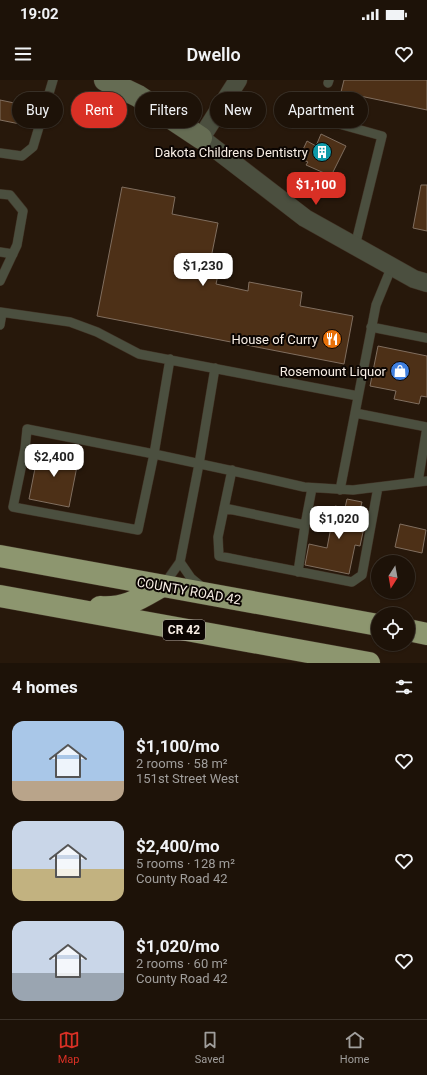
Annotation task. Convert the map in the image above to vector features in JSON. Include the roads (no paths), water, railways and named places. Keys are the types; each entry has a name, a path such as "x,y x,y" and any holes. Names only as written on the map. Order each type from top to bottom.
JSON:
{"highway":[{"name":"COUNTY ROAD 42","path":"0,556 371,624"},
{"path":"0,591 87,606 109,608 130,604 162,586"},
{"name":"CR 42","path":"0,596 369,663"},
{"path":"415,631 427,634"}],"street":[{"path":"106,80 138,96 202,138 305,218 414,279 427,283"},
{"path":"202,138 237,80"}],"lane":[{"path":"0,153 22,156 33,147 53,80"},
{"path":"353,128 382,136 355,246"},
{"path":"0,194 10,195 23,211 17,245 0,280"},
{"path":"0,252 13,254"},
{"path":"340,490 376,305 392,266"},
{"path":"0,325 1,312 70,322 98,332 139,354 358,396"},
{"path":"372,328 427,338"},
{"path":"170,359 154,454 138,530 13,506 28,429 154,454 199,464 232,470 312,488 353,490 422,482 427,427 355,413"},
{"path":"162,586 180,562 199,464 215,368"},
{"path":"232,470 218,537 219,556 352,582 362,575 378,487"},
{"path":"298,572 312,488"},
{"path":"224,508 305,525"},
{"path":"180,562 198,586 222,597"}],"place":[{"name":"Dakota Childrens Dentistry","path":"322,152"},
{"name":"House of Curry","path":"332,339"},
{"name":"Rosemount Liquor","path":"400,371"}]}
